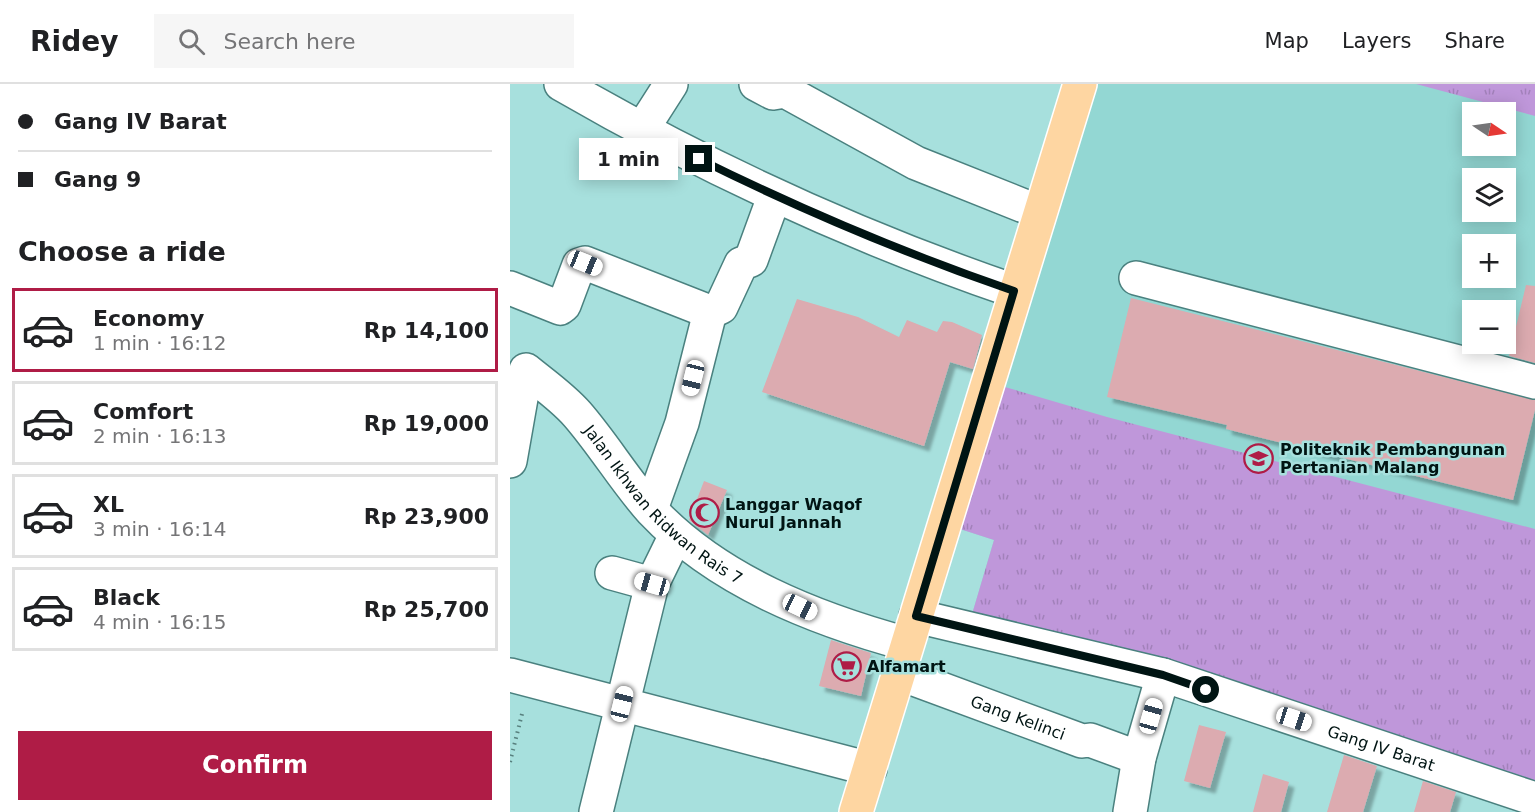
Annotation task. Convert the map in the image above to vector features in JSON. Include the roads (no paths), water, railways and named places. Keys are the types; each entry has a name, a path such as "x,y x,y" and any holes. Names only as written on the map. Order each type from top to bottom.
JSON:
{"main road":[{"path":"856,812 1014,291 1080,84"}],"street":[{"path":"561,84 641,130 774,197 876,241 1014,291"},
{"path":"641,130 671,84"},
{"path":"756,84 773,93 785,91 916,163 1039,212"},
{"path":"510,288 560,308 564,305 579,265 585,263 710,312 721,307 741,264 751,260 774,197"},
{"path":"1136,278 1535,382"},
{"path":"651,509 682,423 710,312"},
{"name":"Jalan Ikhwan Ridwan Rais 7","path":"510,461 526,370 577,414 651,509 676,535 716,565 819,616 907,644"},
{"path":"596,812 652,584 676,535"},
{"path":"612,573 652,584"},
{"name":"Gang IV Barat","path":"907,644 1163,675 1535,799"},
{"name":"Gang Kelinci","path":"907,644 1082,741 1090,740 1139,758"},
{"path":"1130,812 1139,758 1163,675"},
{"path":"520,678 870,769"}],"place":[{"name":"Politeknik Pembangunan Pertanian Malang","path":"1259,458"},
{"name":"Langgar Waqof Nurul Jannah","path":"704,513"},
{"name":"Alfamart","path":"846,666"}]}
